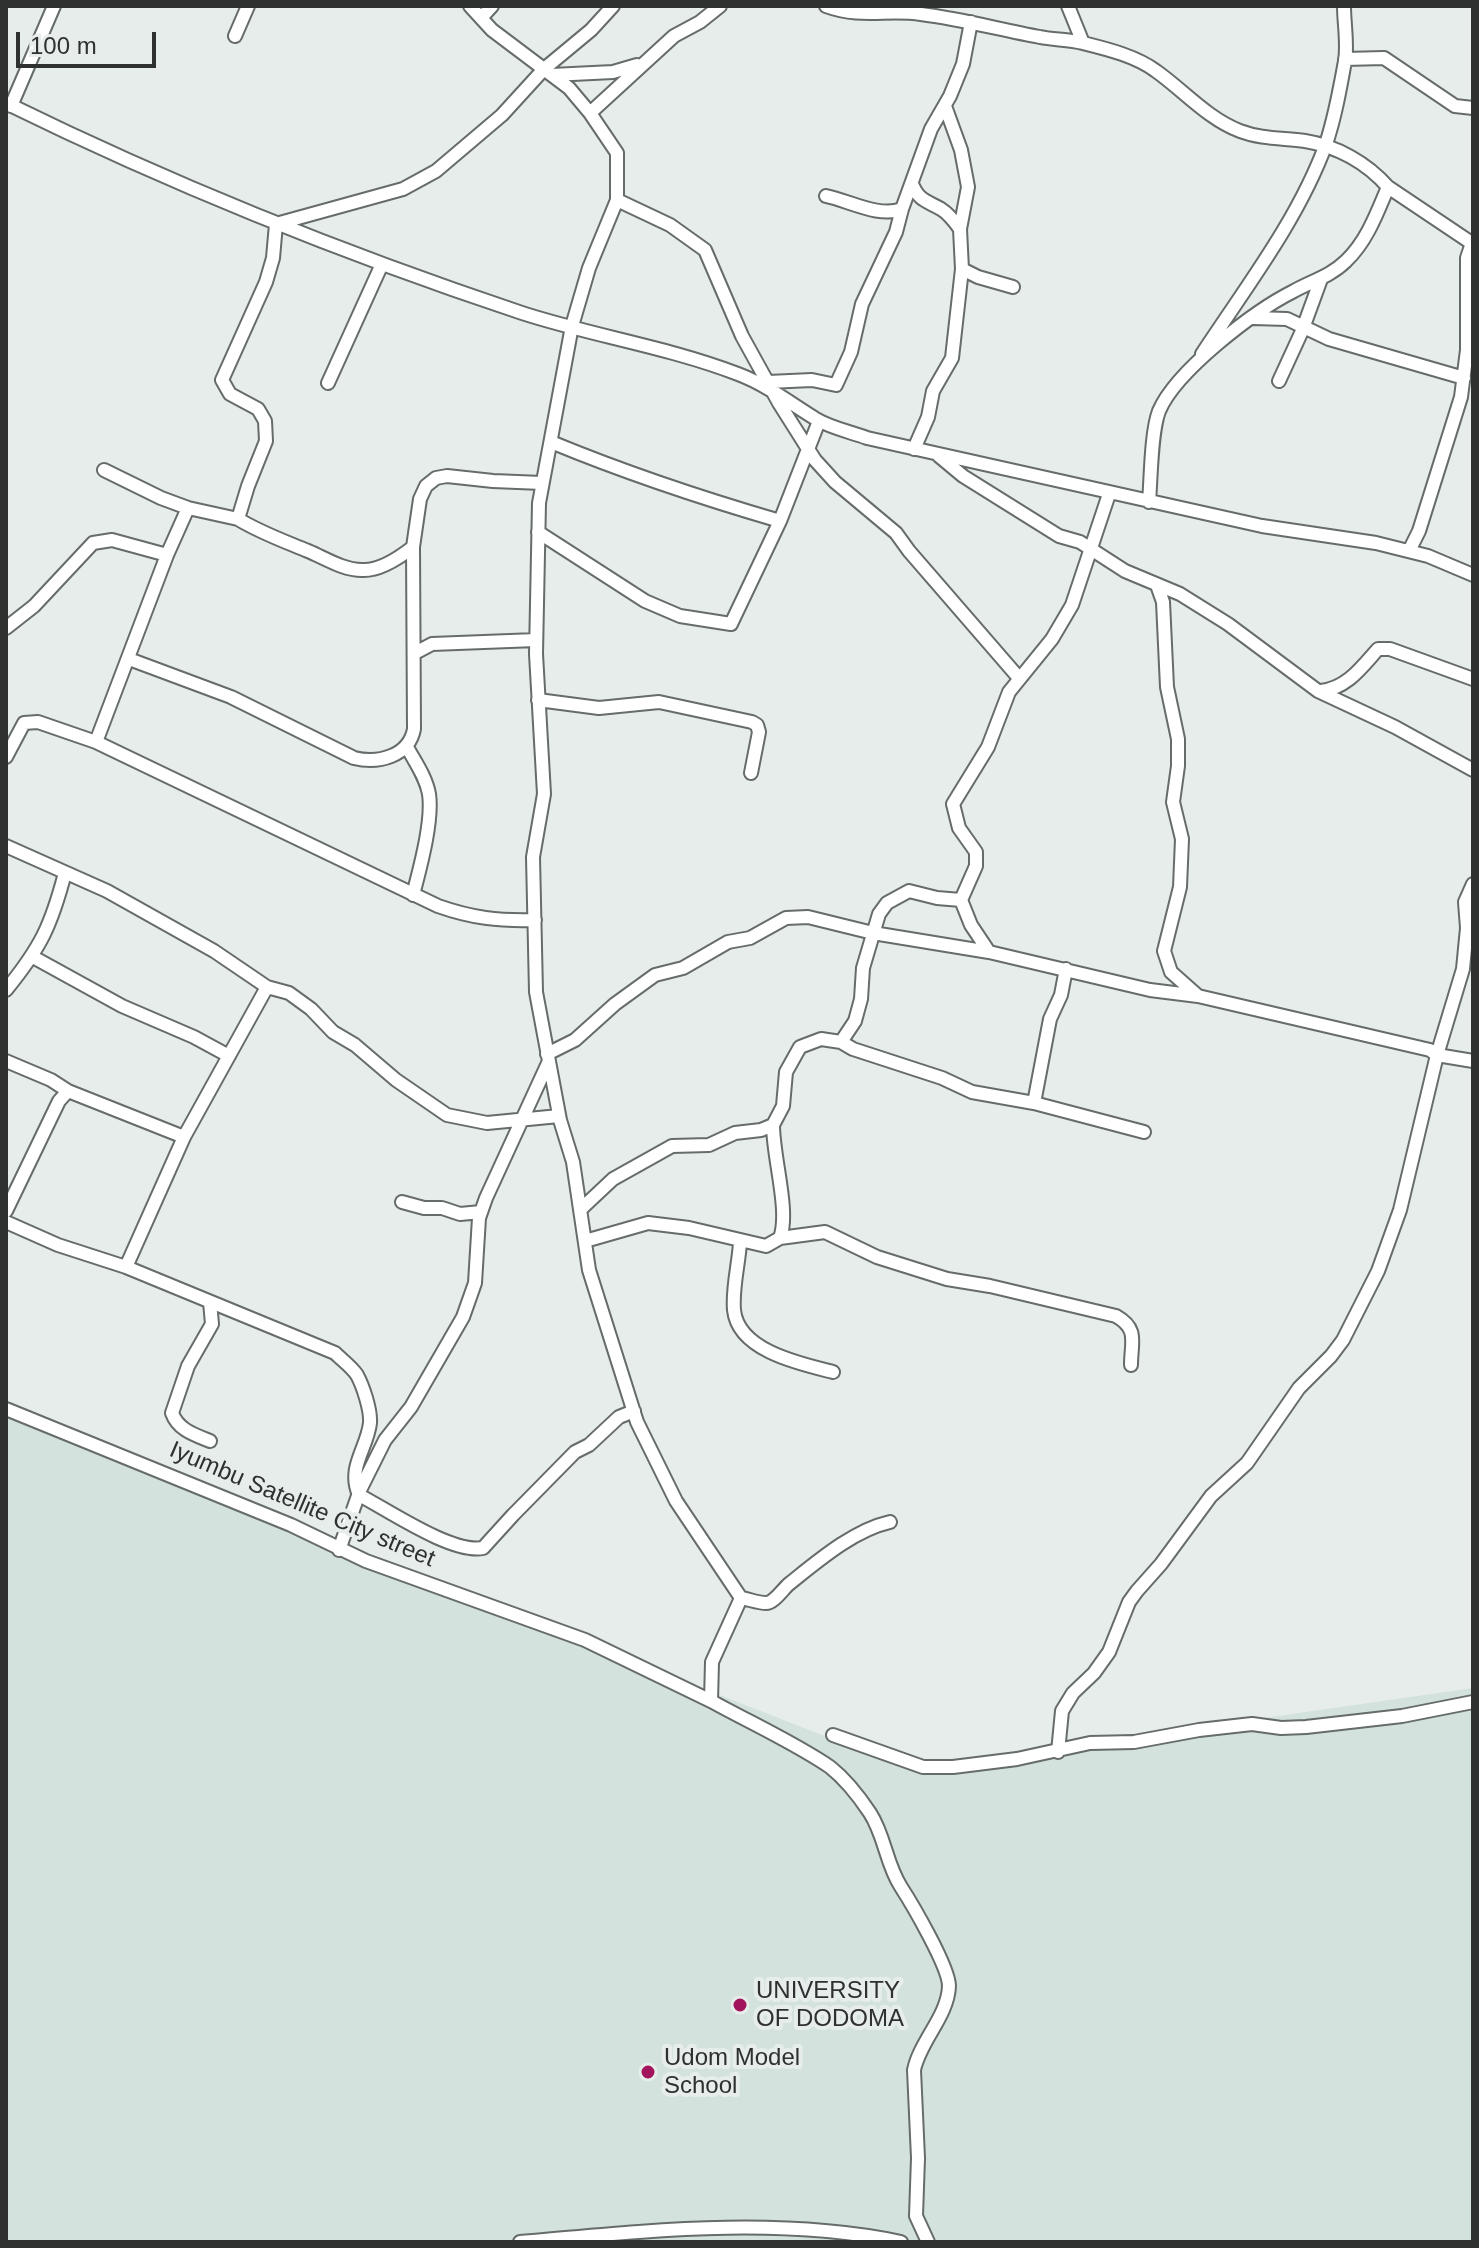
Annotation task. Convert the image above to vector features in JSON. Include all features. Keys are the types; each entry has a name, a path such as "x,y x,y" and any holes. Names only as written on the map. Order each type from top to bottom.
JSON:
{"street":[{"path":"54,6 9,104 123,158 276,224 534,316 684,355 739,374 770,386 819,421 867,438 1262,526 1319,533 1409,551 1473,575"},
{"path":"235,36 248,6"},
{"path":"470,6 503,39 569,88 617,153 617,200 589,268 572,326 542,483 538,532 536,640 544,794 533,857 536,992 559,1116 573,1162 594,1290 634,1411 676,1501 741,1598 771,1602 834,1551 872,1526 890,1522"},
{"path":"481,18 492,6"},
{"path":"276,224 403,189 421,180 468,146 613,6"},
{"path":"590,113 674,36 700,22 720,6"},
{"path":"826,6 864,15 917,13 971,22 1083,43 1146,64 1218,119 1240,131 1273,139 1325,145 1350,156 1380,177 1388,187 1473,244 1467,258 1464,378 1467,398 1409,551"},
{"path":"1068,6 1083,43"},
{"path":"1190,371 1296,207 1325,145 1338,102 1338,86 1345,59 1344,6"},
{"path":"1054,39 1073,19"},
{"path":"770,386 812,380 836,385 851,352 862,304 896,232 931,129 945,106 963,64 971,22"},
{"path":"1345,59 1384,58 1455,106 1473,108"},
{"path":"548,72 613,72 640,64"},
{"path":"914,449 928,417 933,391 952,358 962,269 960,229 968,187 961,150 945,106"},
{"path":"912,184 917,196 928,205 941,209 960,229"},
{"path":"1149,502 1157,416 1167,393 1252,318 1296,289 1321,279 1346,261 1361,245 1388,187"},
{"path":"826,196 854,202 874,211 891,213 902,209"},
{"path":"617,200 670,225 705,250 742,336 823,471 896,533 1019,678"},
{"path":"238,519 266,441 265,421 258,409 230,394 222,380 266,282 273,258 276,224"},
{"path":"328,383 382,264"},
{"path":"962,269 1013,287"},
{"path":"1279,381 1321,279"},
{"path":"1252,318 1287,319 1329,339 1464,378"},
{"path":"538,532 645,601 680,616 731,624 780,521 819,421"},
{"path":"551,442 679,491 780,521"},
{"path":"936,454 963,476 1059,536 1080,542 1125,571 1180,594 1228,624 1318,691 1395,727 1473,770"},
{"path":"104,470 161,498 188,508 238,519 265,535 340,566 360,571 374,569 400,558 413,547"},
{"path":"129,659 231,697 354,758 368,761 404,751 412,741 414,729 413,547 420,499 426,486 436,478 447,476 542,483"},
{"path":"989,952 971,925 961,900 976,866 976,852 959,828 953,804 988,747 1004,702 1060,627 1074,600 1109,494"},
{"path":"96,742 188,508"},
{"path":"6,628 34,606 93,543 112,540 167,555"},
{"path":"1157,585 1163,602 1167,687 1178,739 1173,802 1182,839 1180,887 1164,951 1171,972 1198,996"},
{"path":"415,653 432,644 536,640"},
{"path":"1318,691 1337,689 1378,649 1390,649 1473,679"},
{"path":"538,700 599,708 659,702 752,722 759,732 751,773"},
{"path":"6,757 18,731 30,721 96,742 413,895 463,915 496,921 535,920"},
{"path":"407,747 425,781 429,796 423,856 413,895"},
{"path":"6,846 107,891 214,951 267,987 289,993 311,1009 333,1032 355,1045 396,1080 447,1115 487,1123 559,1116"},
{"path":"6,990 33,957 53,919 65,873"},
{"path":"1058,1752 1062,1711 1073,1693 1094,1673 1109,1652 1129,1602 1211,1496 1247,1463 1299,1388 1323,1366 1343,1340 1378,1271 1400,1210 1437,1055 1463,969 1467,928 1465,902 1473,884"},
{"path":"841,1042 855,1021 861,999 863,968 879,914 887,903 909,891 961,900"},
{"path":"339,1550 359,1495 385,1440 411,1407 463,1317 475,1283 481,1212 548,1057 575,1040 615,1004 655,975 683,968 728,942 750,938 786,918 808,917 873,933 989,952 1150,990 1198,996 1430,1050 1437,1055 1473,1061"},
{"path":"33,957 122,1006 229,1056"},
{"path":"1034,1103 1050,1019 1061,995 1066,969"},
{"path":"126,1267 184,1137 267,987"},
{"path":"780,1238 785,1225 773,1125 783,1106 786,1072 800,1047 821,1039 841,1042 972,1092 1034,1103 1144,1132"},
{"path":"6,1061 51,1080 68,1091 184,1137"},
{"path":"6,1211 59,1101 68,1091"},
{"path":"580,1210 611,1180 672,1146 709,1145 735,1133 761,1130 773,1125"},
{"path":"402,1202 460,1214 481,1212"},
{"path":"6,1222 58,1245 126,1267 335,1353 356,1373 370,1422 355,1473 359,1495 464,1548 483,1548 575,1452 589,1445 619,1417 634,1411"},
{"path":"585,1241 648,1223 689,1228 766,1246 780,1238 825,1232 877,1257 947,1279 1116,1316 1127,1322 1133,1332 1131,1365"},
{"path":"740,1242 734,1309 743,1334 780,1358 833,1372"},
{"path":"210,1302 212,1324 188,1366 172,1413 184,1429 210,1441"},
{"name":"Iyumbu Satellite City street","path":"6,1409 291,1525 339,1550 585,1640 711,1701 832,1768 876,1825 895,1879 910,1901 946,1973 949,1986 947,1997 917,2056 914,2070 919,2170 916,2216 928,2242"},
{"path":"711,1701 712,1662 741,1598"},
{"path":"833,1735 923,1767 953,1767 1058,1752 1090,1743 1134,1742 1252,1724 1306,1727 1402,1716 1473,1702"},
{"path":"520,2242 726,2227 789,2227 858,2233 901,2242"}],"shaded area":[{"name":"UNIVERSITY OF DODOMA","path":"6,1416 909,1769 1473,1688 1473,2242 6,2242"}],"place":[{"name":"UNIVERSITY OF DODOMA","path":"740,2005"},
{"name":"Udom Model School","path":"648,2072"}]}
